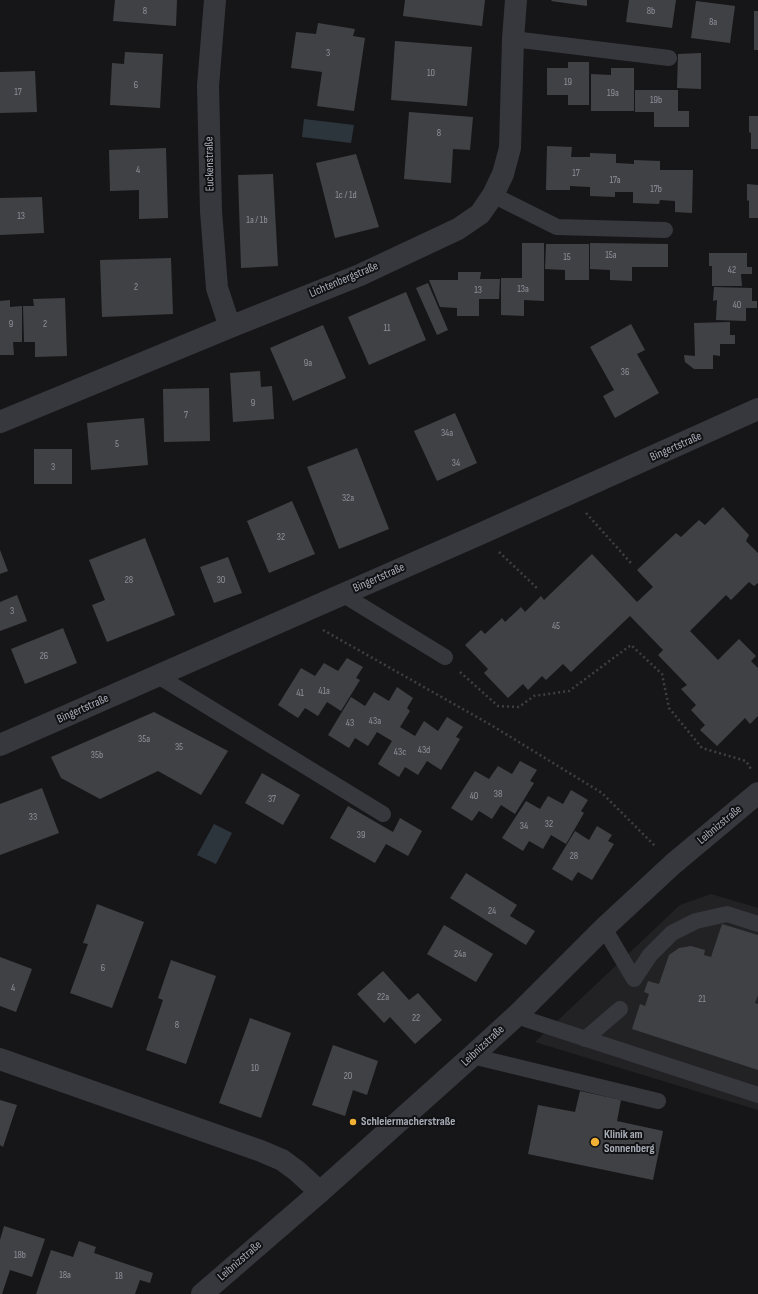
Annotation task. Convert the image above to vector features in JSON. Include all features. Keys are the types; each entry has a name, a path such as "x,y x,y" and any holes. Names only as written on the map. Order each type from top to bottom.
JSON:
{"street":[{"name":"Euckenstraße","path":"215,0 208,86 211,211 217,288 230,327"},
{"name":"Lichtenbergstraße","path":"0,422 360,275 458,228 480,214 493,195 503,174 510,148 513,39 516,0"},
{"name":"Bingertstraße","path":"0,745 758,410"},
{"name":"Leibnizstraße","path":"202,1294 320,1192 472,1056 516,1016 604,928 673,864 758,792"},
{"path":"0,1059 261,1151 282,1160 297,1171 320,1192"}],"lane":[{"path":"513,39 668,58"},
{"path":"493,195 557,227 664,230"},
{"path":"342,594 445,657"},
{"path":"158,676 383,814"},
{"path":"604,928 634,979 650,955 672,933 696,921 727,914 758,924"},
{"path":"585,1039 620,1009"},
{"path":"516,1016 758,1095"},
{"path":"472,1056 658,1102"}],"path":[{"path":"570,494 631,563"},
{"path":"480,534 538,589"},
{"path":"297,614 491,725 602,793 673,864"},
{"path":"445,657 498,706 519,707 534,696 569,691 630,645 662,674 669,708 702,748 746,760 752,771"}],"shaded area":[{"path":"304,119 354,125 351,143 302,137"},
{"path":"214,824 232,833 216,864 197,855"},
{"path":"711,894 758,908 758,1110 535,1042 680,905"}],"building":[{"path":"115,0 177,0 176,26 113,21"},
{"path":"405,0 485,0 482,26 403,16"},
{"path":"587,0 587,6 551,1"},
{"path":"629,0 676,0 672,28 626,22"},
{"path":"696,1 735,6 730,43 691,38"},
{"path":"754,11 758,11 758,50 754,50"},
{"path":"318,23 355,29 353,36 365,38 354,111 317,106 322,72 291,68 296,32 316,34"},
{"path":"395,41 472,47 467,106 391,100"},
{"path":"125,52 163,54 160,108 110,105 112,63 124,64"},
{"path":"701,53 701,89 677,88 678,54"},
{"path":"568,62 589,62 589,105 568,105 568,95 547,95 547,68 568,68"},
{"path":"611,68 634,68 634,111 591,111 591,74 611,75"},
{"path":"35,71 37,112 0,113 0,72"},
{"path":"635,90 678,90 678,111 689,111 689,127 654,127 654,112 635,112"},
{"path":"409,112 473,117 470,150 453,149 451,183 404,179"},
{"path":"749,116 758,116 758,149 751,149"},
{"path":"547,146 572,147 571,157 590,157 590,153 616,154 616,163 634,164 634,160 660,161 660,170 693,170 692,213 675,212 675,201 660,200 659,204 633,203 633,192 615,192 615,197 590,196 590,187 570,186 570,190 546,190"},
{"path":"166,148 168,218 139,219 139,190 110,191 109,150"},
{"path":"356,154 379,227 335,238 316,163"},
{"path":"273,174 278,266 241,268 238,175"},
{"path":"747,184 758,185 758,218 749,218"},
{"path":"42,197 44,233 0,235 0,198"},
{"path":"522,243 544,243 544,301 524,300 524,316 501,315 501,278 522,278"},
{"path":"590,243 668,244 668,267 632,267 632,281 610,280 610,270 590,269"},
{"path":"546,244 589,244 589,280 565,280 565,270 545,269"},
{"path":"709,253 747,253 747,267 752,267 752,274 741,274 742,286 712,286 712,266 709,266"},
{"path":"171,258 173,314 102,317 100,260"},
{"path":"458,272 481,272 480,279 500,279 499,299 479,299 479,316 457,316 457,308 440,307 429,280 458,280"},
{"path":"428,283 448,330 437,335 416,288"},
{"path":"714,287 752,288 752,301 757,301 757,308 746,308 746,321 716,320 717,300 713,301"},
{"path":"406,292 426,340 369,365 348,317"},
{"path":"65,298 67,356 35,357 35,342 24,342 23,306 34,306 33,299"},
{"path":"10,300 10,307 22,306 22,342 13,342 14,355 0,355 0,301"},
{"path":"730,322 730,335 735,335 735,344 720,344 720,356 713,355 713,369 694,369 685,362 684,355 695,356 694,323"},
{"path":"631,324 645,350 637,354 659,393 615,418 603,396 614,390 590,347"},
{"path":"323,325 346,378 293,401 270,348"},
{"path":"260,371 261,387 272,386 274,419 233,422 230,373"},
{"path":"209,388 210,441 164,442 163,389"},
{"path":"455,413 477,463 437,481 414,431"},
{"path":"144,418 148,465 91,470 87,423"},
{"path":"357,448 389,529 339,549 307,467"},
{"path":"34,449 72,449 72,484 34,484"},
{"path":"292,501 315,554 269,573 247,521"},
{"path":"723,507 749,535 746,541 758,553 758,583 754,586 749,582 731,600 726,595 690,631 718,660 739,639 756,656 751,661 758,668 758,716 750,724 745,718 717,746 700,730 705,725 691,710 696,705 681,689 687,685 658,655 663,650 630,616 571,672 563,664 546,680 542,676 528,690 523,684 508,698 484,673 488,669 465,645 481,630 485,634 502,618 505,622 521,607 525,612 541,596 544,600 592,554 637,602 653,587 637,570 676,533 681,537 699,520 705,525"},
{"path":"145,538 175,615 107,642 92,605 105,600 89,560"},
{"path":"0,550 8,571 0,574"},
{"path":"228,557 242,593 214,603 200,567"},
{"path":"17,595 27,621 0,631 0,602"},
{"path":"63,628 77,663 25,684 11,649"},
{"path":"347,658 363,667 356,678 360,680 341,711 327,702 318,716 305,708 298,718 278,705 301,668 315,676 324,663 338,671"},
{"path":"397,687 413,698 407,708 410,711 400,727 415,736 424,721 438,731 447,717 463,727 456,737 460,739 441,770 427,761 418,775 405,767 399,777 378,764 392,741 377,732 368,746 355,738 349,748 328,735 351,697 365,706 374,692 389,701"},
{"path":"154,712 228,751 201,795 158,771 100,799 61,778 51,757"},
{"path":"520,761 537,770 530,781 534,783 515,814 501,805 492,819 479,811 472,821 451,808 475,771 489,779 498,766 512,774"},
{"path":"262,773 300,795 283,825 245,803"},
{"path":"42,788 59,833 0,855 0,804"},
{"path":"571,790 588,800 581,811 584,813 566,844 551,835 543,849 529,841 523,851 502,838 526,801 540,809 548,796 563,804"},
{"path":"348,806 393,832 400,818 422,831 408,856 386,844 375,863 330,838"},
{"path":"597,826 612,835 608,841 614,844 592,880 578,872 572,881 552,869 575,831 589,840"},
{"path":"466,873 517,905 510,916 535,931 526,945 450,898"},
{"path":"97,904 144,922 112,1008 70,993 88,944 83,943"},
{"path":"722,924 758,935 758,995 755,1003 758,1004 758,1070 632,1029 640,1004 645,1006 649,994 644,992 648,981 659,984 669,955 679,948 691,946 705,950 704,955 711,957"},
{"path":"444,925 493,954 476,982 427,954"},
{"path":"0,957 32,969 16,1012 0,1006"},
{"path":"171,960 216,976 186,1064 146,1050 163,1000 158,998"},
{"path":"383,971 409,1000 418,993 442,1020 415,1044 390,1017 384,1023 357,994"},
{"path":"250,1018 291,1033 261,1118 219,1103"},
{"path":"333,1045 378,1061 367,1095 353,1090 345,1116 312,1105"},
{"name":"Klinik am Sonnenberg","path":"580,1091 621,1100 617,1121 663,1131 653,1180 528,1154 538,1105 575,1112"},
{"path":"0,1100 17,1105 3,1147 0,1145"},
{"path":"4,1226 45,1239 32,1277 10,1270 2,1294 0,1294 0,1240"},
{"path":"79,1241 96,1247 94,1253 153,1273 150,1283 140,1280 135,1294 36,1294 51,1250 73,1257"}],"place":[{"name":"Schleiermacherstraße","path":"353,1122"},
{"name":"Klinik am Sonnenberg","path":"595,1142"}]}
